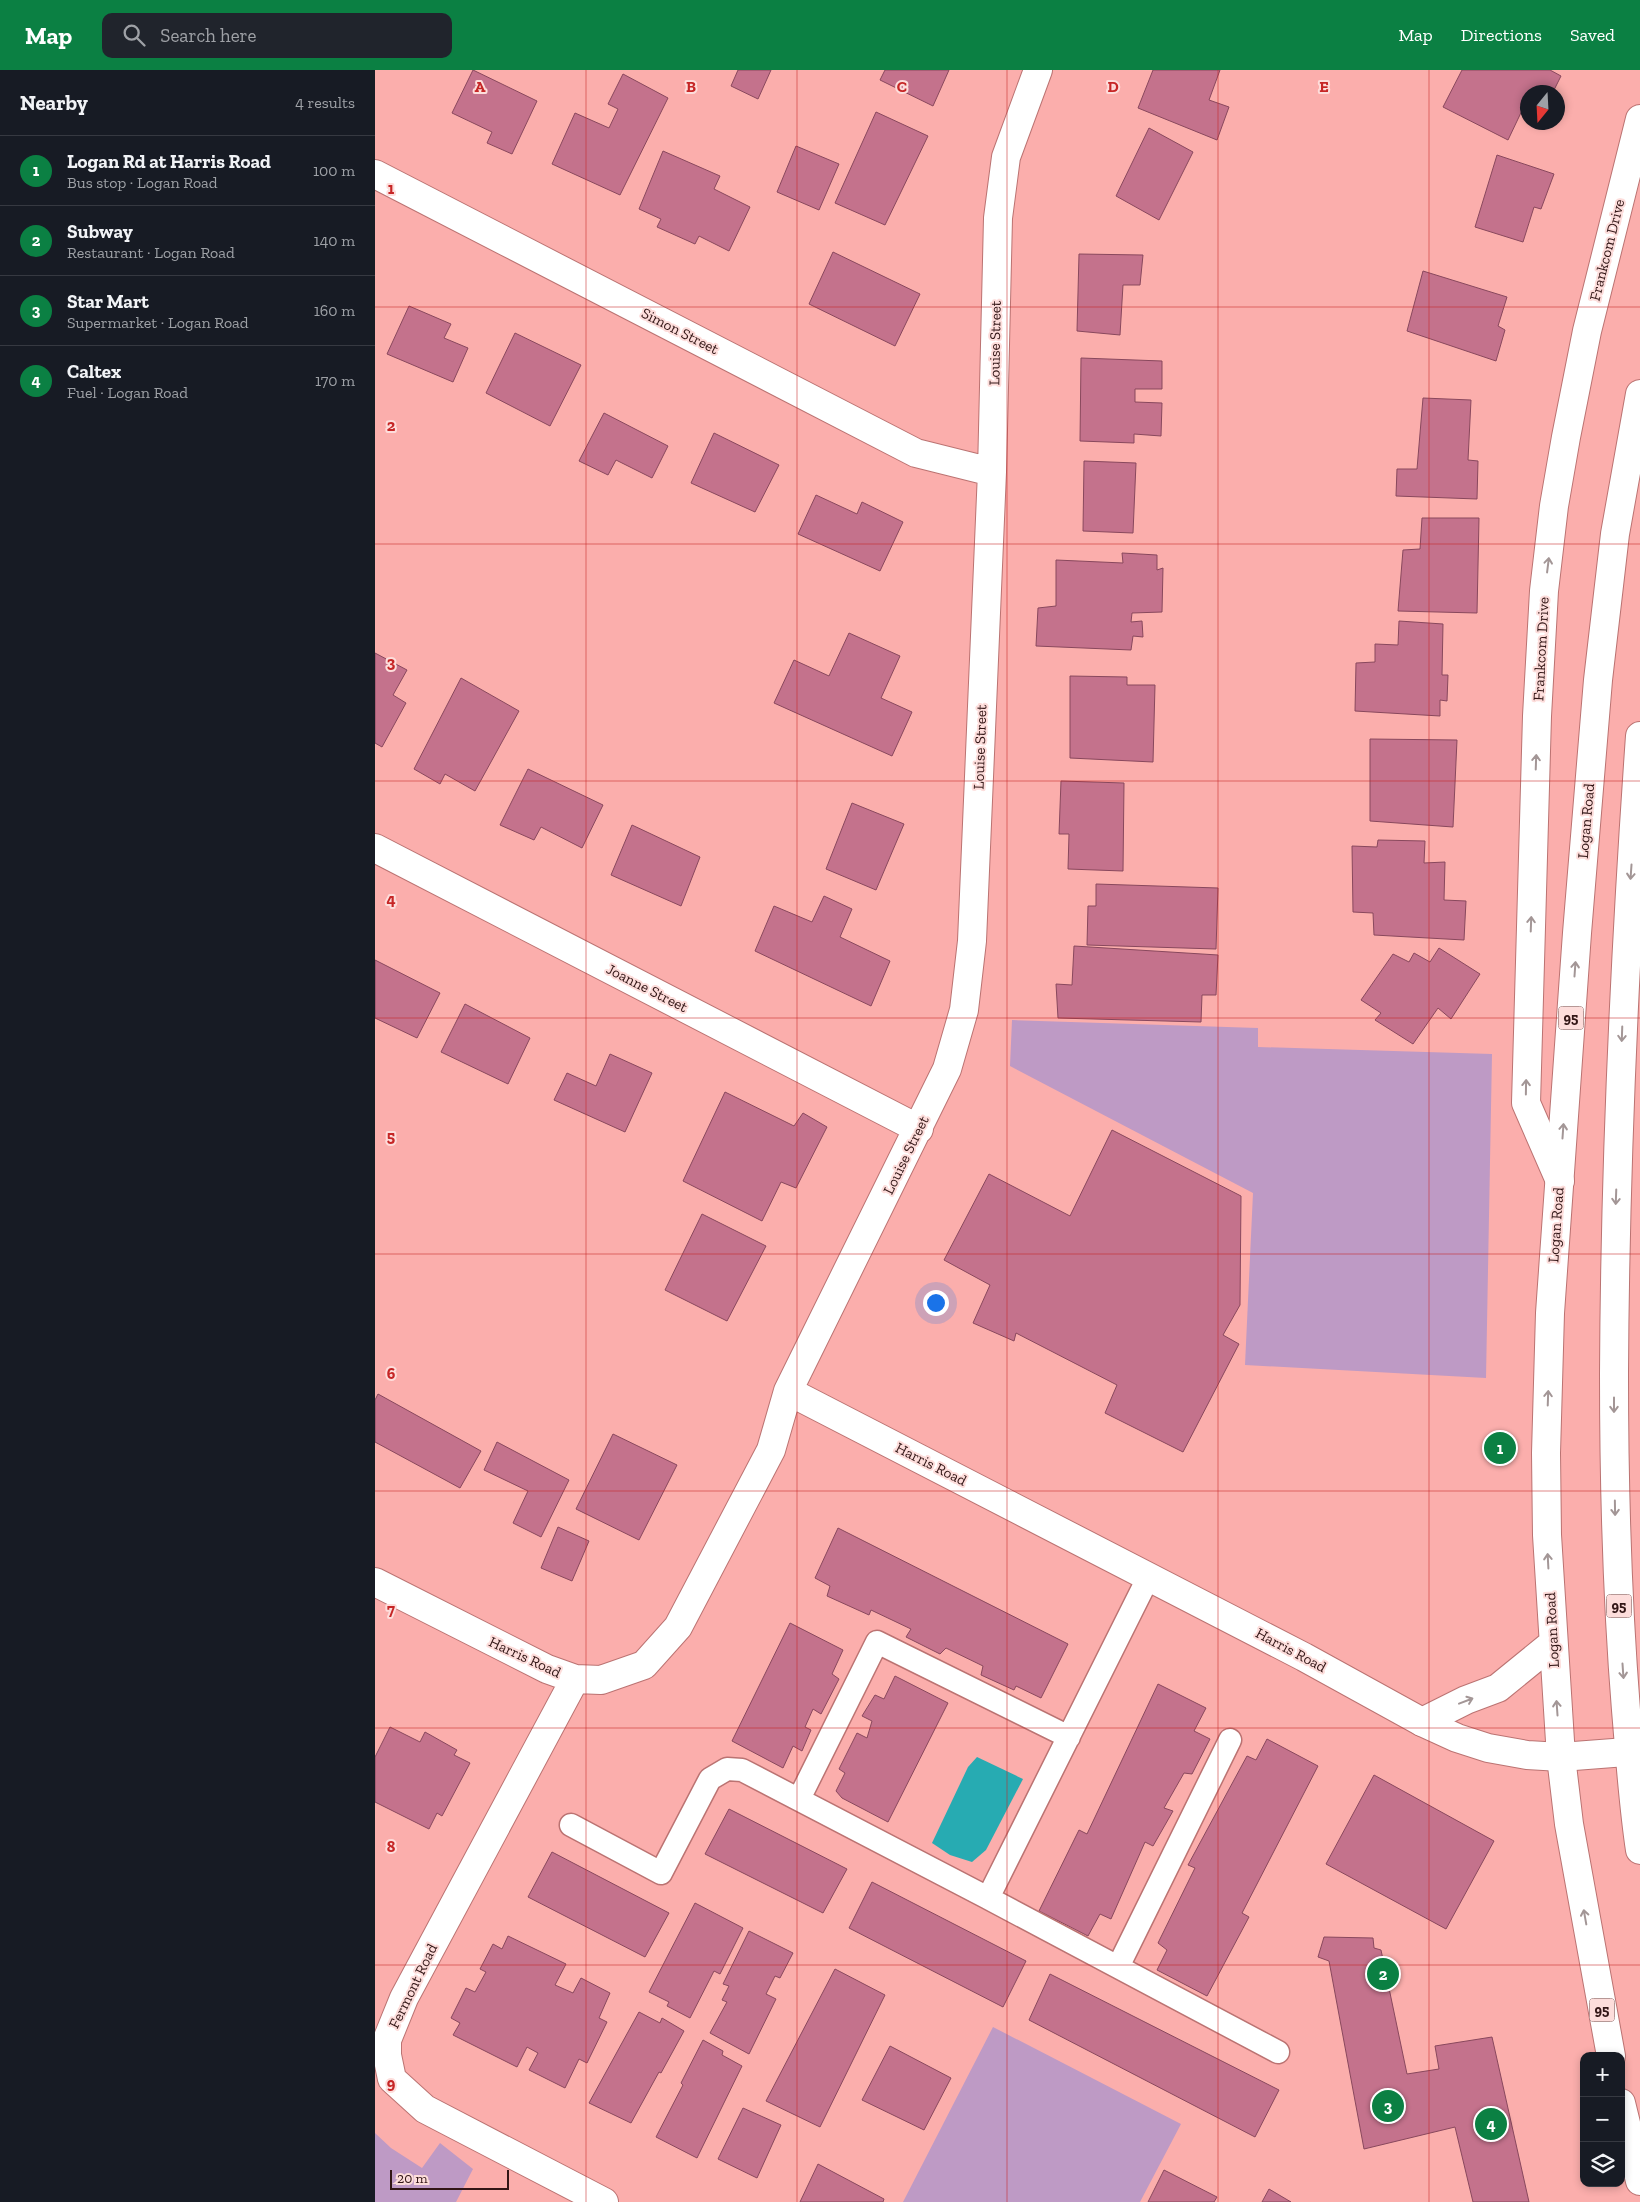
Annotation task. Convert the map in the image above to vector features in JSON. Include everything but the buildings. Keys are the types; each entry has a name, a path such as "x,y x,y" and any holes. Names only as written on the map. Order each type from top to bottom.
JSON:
{"street":[{"name":"Louise Street","path":"788,1391 947,1069 965,1000 972,941 992,472 998,218 1006,157 1038,70"},
{"name":"Frankcom Drive","path":"1559,1181 1526,1103 1537,716 1545,591 1554,506 1569,418 1589,321 1640,119"},
{"name":"Simon Street","path":"375,174 916,453 992,472"},
{"name":"Logan Road","path":"1610,2052 1569,1824 1561,1757 1552,1644 1547,1535 1546,1453 1550,1313 1598,680 1615,534 1640,394"},
{"name":"95","path":"1640,736 1626,940 1615,1244 1614,1460 1616,1552 1635,1751 1640,1850"},
{"name":"Joanne Street","path":"375,848 919,1129"},
{"name":"Harris Road","path":"375,1582 547,1669 575,1680 601,1680 644,1665 677,1627 771,1450 788,1391 1149,1576 1304,1657 1422,1722 1457,1738 1488,1748 1527,1755 1561,1757 1635,1751"},
{"path":"1422,1722 1466,1700 1498,1688 1552,1644"},
{"name":"Fermont Road","path":"575,1680 404,1998 387,2040 387,2055 392,2078 425,2110 605,2202"},
{"path":"1625,2119 1640,2181"}],"lane":[{"path":"988,1898 1149,1576"},
{"path":"799,1799 877,1642 1069,1737"},
{"path":"1118,1967 1230,1740"},
{"path":"571,1825 661,1872 710,1779 727,1769 742,1770 1278,2052"}],"shaded area":[{"path":"1012,1020 1258,1028 1258,1047 1492,1054 1486,1378 1245,1365 1253,1193 1010,1066"},
{"path":"993,2027 1181,2124 1140,2202 903,2202"},
{"path":"375,2133 391,2148 422,2168 440,2143 473,2169 456,2202 375,2202"}],"water":[{"path":"977,1757 1023,1779 986,1850 972,1862 950,1855 932,1843 968,1767"}],"place":[{"name":"Logan Rd at Harris Road","path":"1500,1448"},
{"name":"Subway","path":"1383,1974"},
{"name":"Star Mart","path":"1388,2106"},
{"name":"Caltex","path":"1491,2124"}]}
